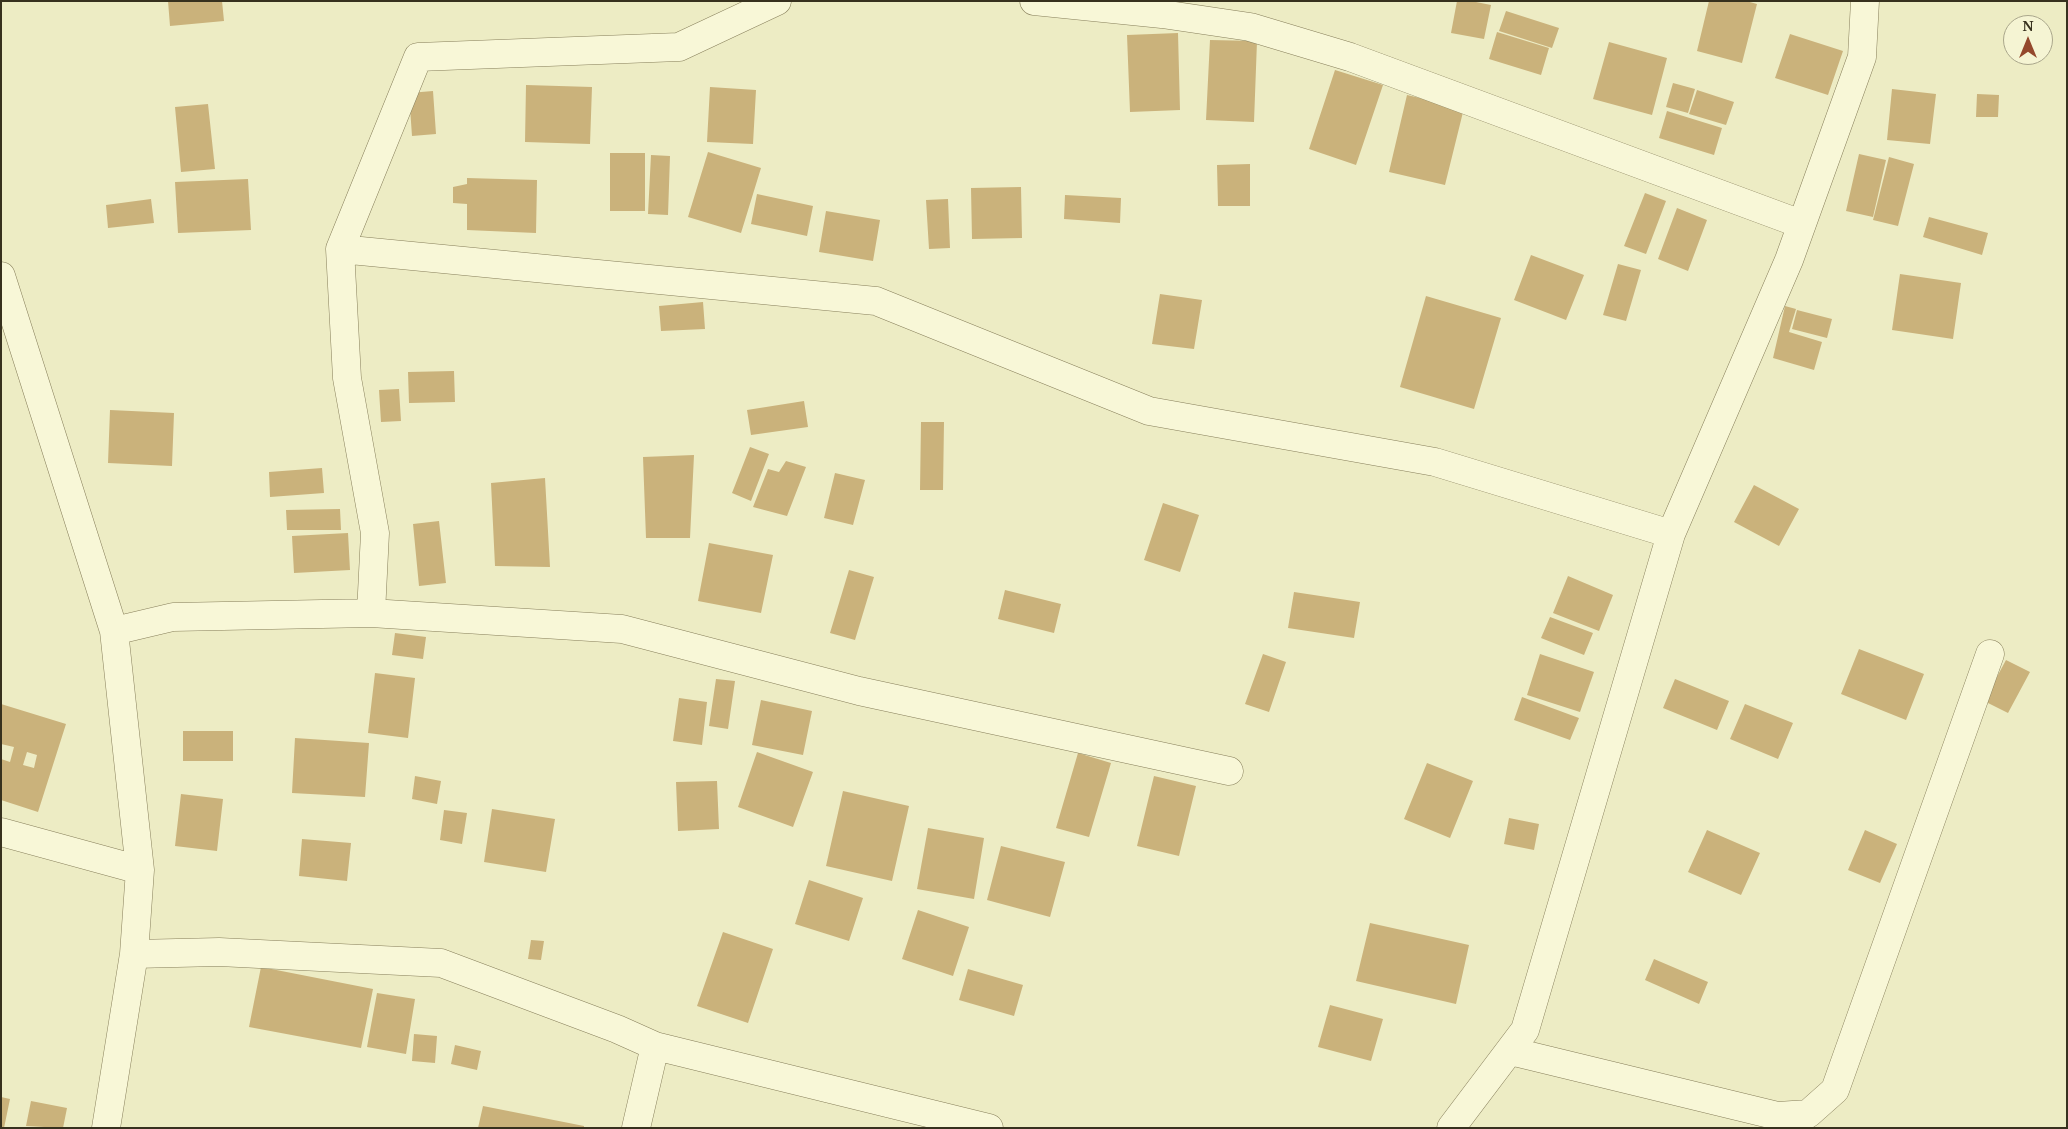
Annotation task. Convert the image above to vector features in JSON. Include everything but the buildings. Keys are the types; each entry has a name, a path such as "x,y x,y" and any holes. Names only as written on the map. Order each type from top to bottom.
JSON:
{"street":[{"path":"371,613 374,533 347,378 340,249 418,56 679,47 777,1"},
{"path":"1034,1 1162,14 1250,27 1350,57 1801,224"},
{"path":"1451,1128 1525,1030 1671,534 1788,260 1862,56 1865,1"},
{"path":"340,249 876,301 1149,411 1435,462 1671,534"},
{"path":"1,276 114,631 140,870 134,954 106,1128"},
{"path":"114,631 173,617 371,613 622,629 859,691 1229,771"},
{"path":"1510,1051 1778,1116 1808,1114 1836,1090 1990,654"},
{"path":"1,832 140,870"},
{"path":"134,954 219,952 441,963 617,1029 655,1046 989,1128"},
{"path":"636,1128 655,1046"}]}
